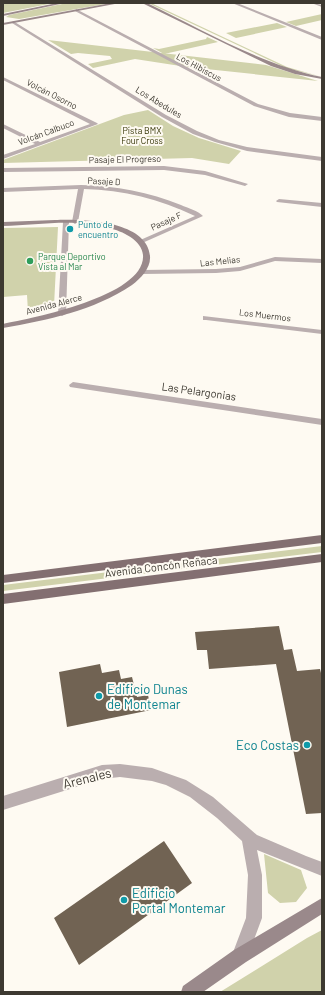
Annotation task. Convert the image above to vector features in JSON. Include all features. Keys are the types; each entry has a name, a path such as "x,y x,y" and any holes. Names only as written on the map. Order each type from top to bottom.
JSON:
{"main road":[{"name":"Avenida Concón Reñaca","path":"3,580 322,539"},
{"name":"Avenida Concón Reñaca","path":"3,599 322,558"}],"street":[{"path":"3,15 62,3"},
{"path":"3,24 118,3"},
{"path":"144,3 273,64 297,73 322,78"},
{"path":"154,3 281,63 322,75"},
{"path":"234,3 322,39"},
{"path":"315,3 322,6"},
{"name":"Los Hibiscus","path":"76,10 256,105 284,114 322,120"},
{"name":"Los Abedules","path":"3,18 13,22 128,94 195,132 214,140 248,149 273,154 322,159"},
{"name":"Volcán Osorno","path":"3,78 94,124"},
{"name":"Volcán Calbuco","path":"3,157 94,124"},
{"path":"3,126 40,144"},
{"name":"Pasaje El Progreso","path":"3,170 170,168 205,173 244,184"},
{"path":"75,222 81,189"},
{"name":"Pasaje D","path":"3,190 113,189 143,194 173,204 200,216"},
{"path":"279,201 322,205"},
{"name":"Pasaje F","path":"140,242 200,216"},
{"path":"62,314 66,222"},
{"path":"3,224 94,222 118,228 127,232 140,242 146,251 147,263 142,272"},
{"name":"Las Melias","path":"142,272 216,271 240,269 275,259 322,261"},
{"name":"Avenida Alerce","path":"3,326 62,314 106,297 127,284 142,272"},
{"name":"Los Muermos","path":"206,318 322,332"},
{"name":"Las Pelargonias","path":"73,385 322,422"},
{"name":"Arenales","path":"3,803 102,772 135,770 167,778 193,791 222,814 248,838 322,868"},
{"path":"240,956 254,918 255,875 248,838"},
{"path":"189,992 240,956 322,905"}],"green space":[{"path":"3,3 54,3 3,13"},
{"path":"67,3 111,3 19,19 6,17 9,15"},
{"path":"148,3 151,3 287,67 322,77 286,68"},
{"path":"322,14 322,20 296,26 286,22"},
{"path":"277,23 287,27 236,38 226,33"},
{"path":"207,37 218,42 164,54 153,48 159,49 206,39"},
{"path":"48,40 266,65 318,81 187,67 135,59 93,68 88,64 112,59 110,56 78,53 71,54"},
{"name":"Pista BMX Four Cross","path":"148,110 173,126 199,138 241,151 229,164 192,158 3,163 3,160 124,115"},
{"name":"Parque Deportivo Vista al Mar","path":"58,227 54,306 28,312 27,295 3,297 3,228"},
{"path":"322,546 322,552 3,591 3,585"},
{"path":"264,854 301,870 307,888 296,902 280,903 268,893"},
{"path":"322,930 322,992 220,992 307,938"}],"building":[{"path":"279,626 284,650 292,649 297,671 320,669 322,677 322,813 306,814 276,664 209,669 207,650 197,650 195,632"},
{"name":"Edificio Dunas de Montemar","path":"100,664 102,673 119,670 121,679 132,677 137,697 148,695 151,710 67,727 59,672"},
{"name":"Edificio Portal Montemar","path":"164,841 192,883 79,965 54,918"}],"place":[{"name":"Punto de encuentro","path":"70,229"},
{"name":"Parque Deportivo Vista al Mar","path":"30,261"},
{"name":"Edificio Dunas de Montemar","path":"99,696"},
{"name":"Eco Costas","path":"307,745"},
{"name":"Edificio Portal Montemar","path":"124,900"}]}
